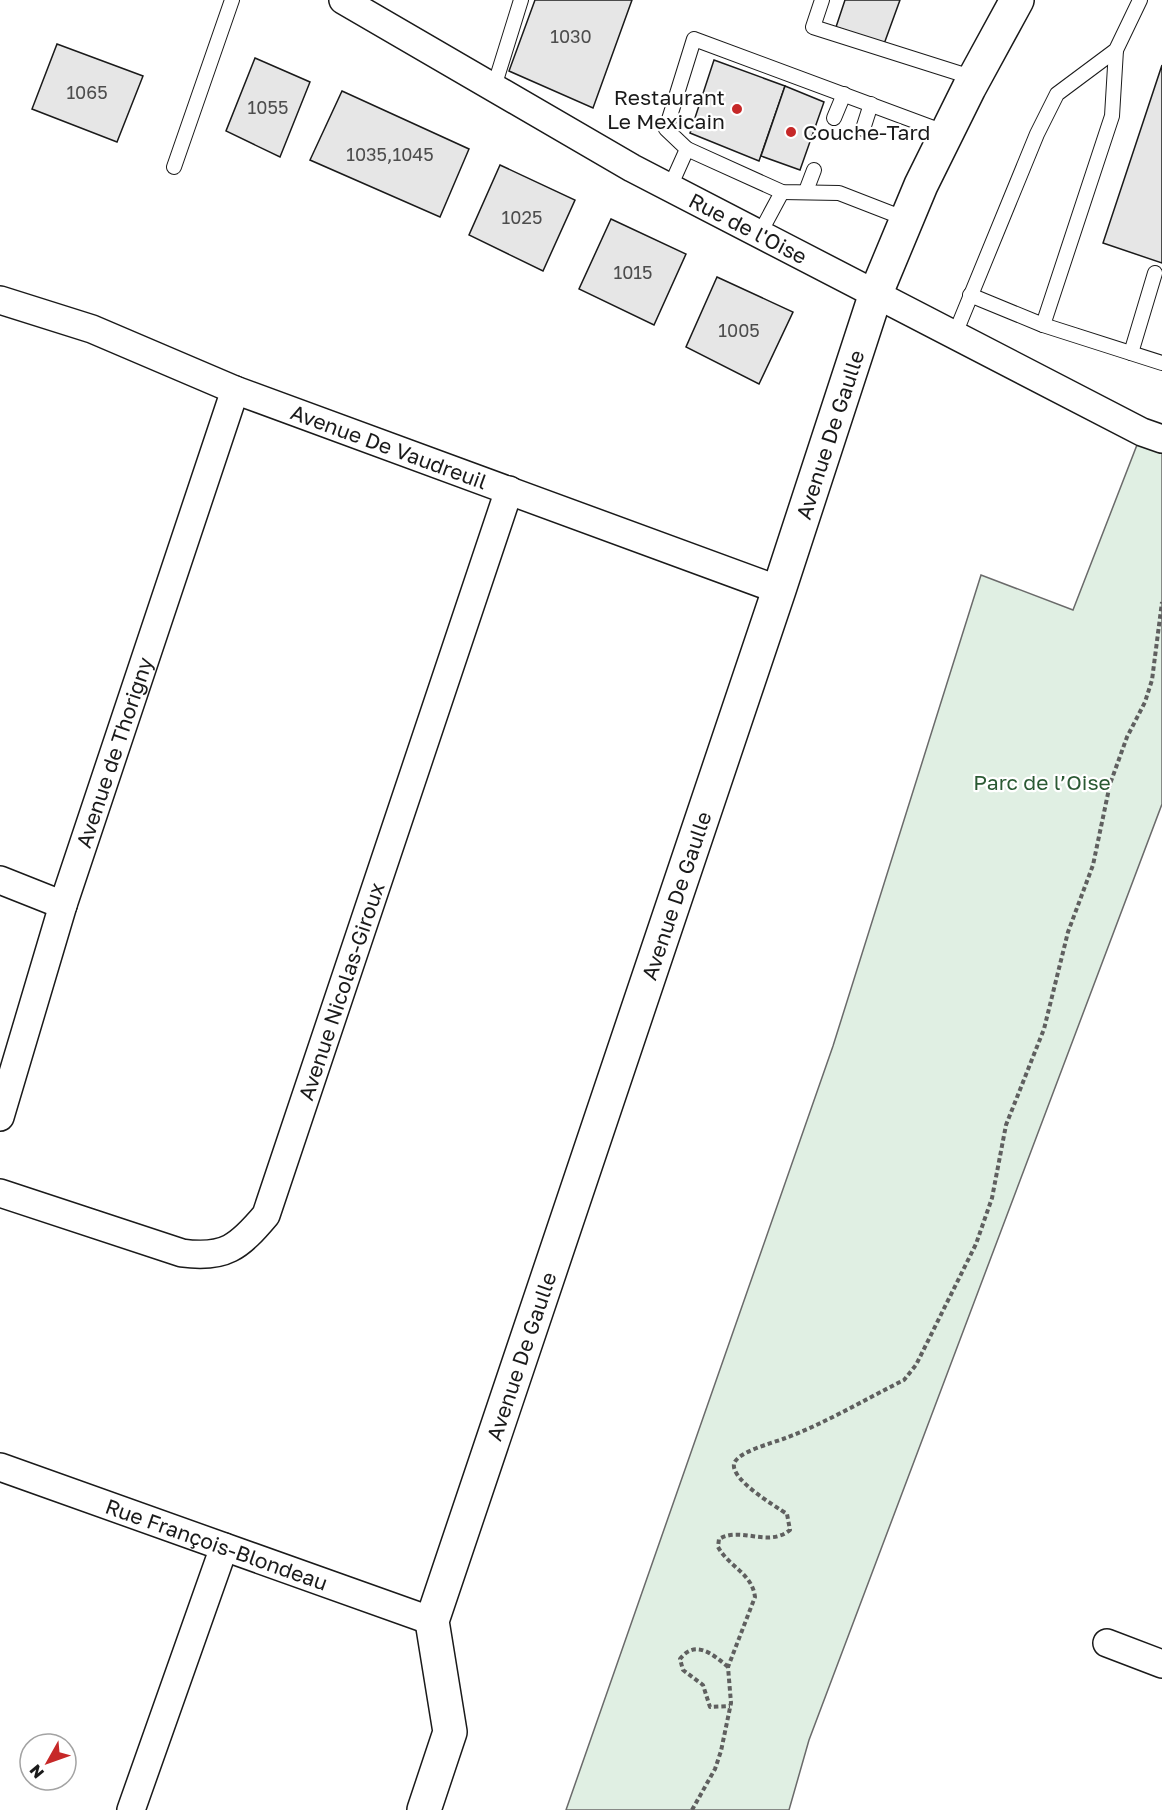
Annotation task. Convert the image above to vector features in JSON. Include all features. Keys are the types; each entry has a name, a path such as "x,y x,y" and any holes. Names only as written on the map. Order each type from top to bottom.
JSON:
{"street":[{"name":"Rue de l'Oise","path":"343,0 632,168 1142,432 1162,439"},
{"name":"Avenue De Gaulle","path":"423,1810 450,1732 432,1621 779,590 876,293 906,219 947,133 1017,0"},
{"name":"Avenue De Vaudreuil","path":"0,300 92,329 236,390 779,590"},
{"name":"Avenue de Thorigny","path":"0,1117 63,905 236,390"},
{"name":"Avenue Nicolas-Giroux","path":"0,1193 182,1253 207,1256 232,1250 266,1215 509,490"},
{"path":"0,880 63,905"},
{"name":"Rue François-Blondeau","path":"0,1467 432,1621"},
{"path":"131,1810 224,1547"},
{"path":"1107,1642 1162,1664"}],"lane":[{"path":"174,167 232,0"},
{"path":"494,87 521,0"},
{"path":"822,0 813,27 974,78"},
{"path":"1043,325 1112,116 1116,50 1140,0"},
{"path":"906,219 841,187 782,192 687,149 666,129 694,39 947,133"},
{"path":"955,334 1037,134 1057,94 1116,50"},
{"path":"834,118 844,94"},
{"path":"863,129 872,104"},
{"path":"670,187 687,149"},
{"path":"806,191 814,170"},
{"path":"760,233 782,192"},
{"path":"1131,353 1155,273"},
{"path":"970,295 1043,325 1162,363"}],"path":[{"path":"692,1810 715,1769 730,1706 728,1667 754,1597 753,1585 748,1578 723,1556 718,1547 719,1539 728,1534 765,1539 781,1538 790,1530 787,1514 755,1492 735,1473 736,1460 747,1452 790,1437 904,1380 916,1365 976,1244 992,1198 1006,1125 1044,1029 1068,932 1093,865 1110,784 1126,737 1145,702 1152,680 1162,602"},
{"path":"728,1667 712,1653 696,1648 686,1652 680,1659 683,1671 703,1684 710,1707 730,1706"}],"green space":[{"name":"Parc de l’Oise","path":"1142,432 1162,439 1162,804 809,1740 789,1810 566,1810 833,1046 981,575 1073,610"}],"building":[{"path":"535,0 632,0 593,108 509,71"},
{"path":"845,0 900,0 884,44 836,27"},
{"path":"57,44 143,76 117,142 32,109"},
{"path":"255,58 310,82 280,157 226,131"},
{"name":"Restaurant Le Mexicain","path":"714,60 785,86 759,161 690,133"},
{"path":"1162,65 1162,263 1103,243"},
{"name":"Couche-Tard","path":"785,86 824,102 800,170 761,156"},
{"path":"342,91 469,149 440,217 310,160"},
{"path":"500,165 575,200 543,271 469,235"},
{"path":"611,219 686,254 654,325 579,289"},
{"path":"717,277 793,312 759,384 686,347"}],"place":[{"name":"Restaurant Le Mexicain","path":"737,109"},
{"name":"Couche-Tard","path":"791,132"}]}
